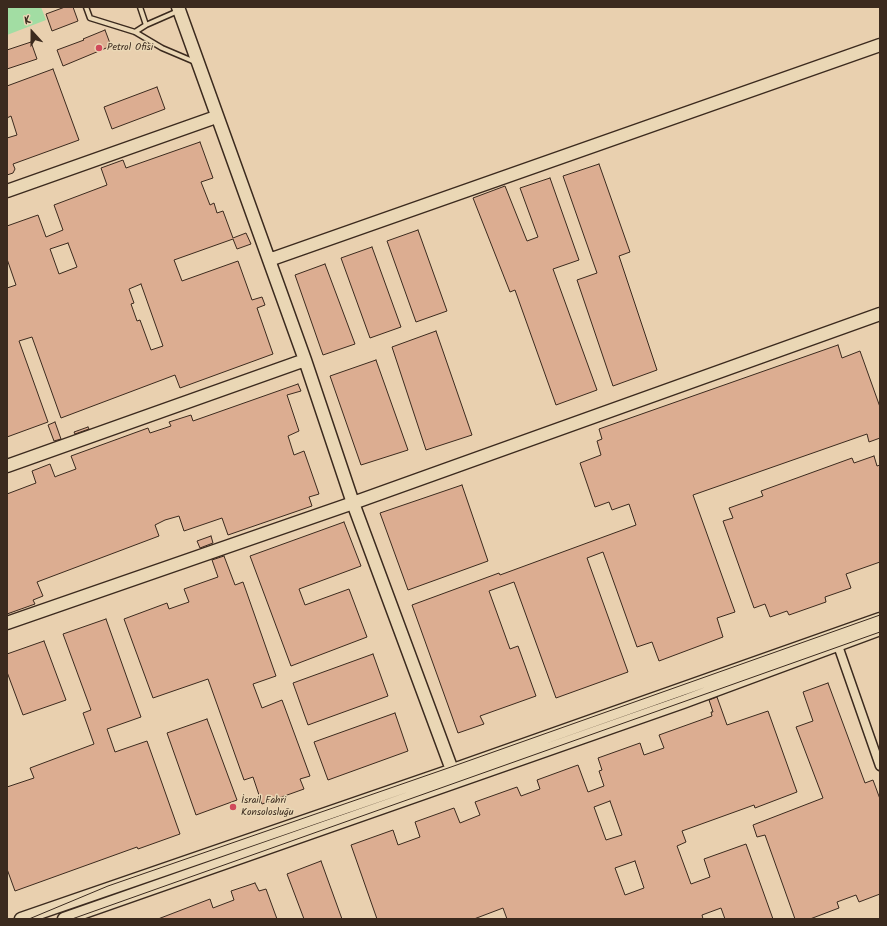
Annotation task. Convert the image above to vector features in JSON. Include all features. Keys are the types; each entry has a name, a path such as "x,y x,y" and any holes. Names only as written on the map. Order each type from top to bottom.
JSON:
{"street":[{"path":"178,9 305,360 353,503 455,776"},
{"path":"269,260 880,45"},
{"path":"7,191 216,117"},
{"path":"7,623 353,503 880,314"},
{"path":"7,466 305,360"},
{"path":"21,919 683,702 836,640 880,619"},
{"path":"836,640 880,629"},
{"path":"836,640 880,766"},
{"path":"64,919 455,776"}],"lane":[{"path":"86,7 90,18 135,32 162,48 196,62"},
{"path":"140,7 146,25"},
{"path":"135,32 178,9"}],"green space":[{"path":"7,7 41,7 46,20 7,35"}],"building":[{"path":"65,7 73,7 78,21 52,31 46,14"},
{"path":"105,30 111,46 63,66 57,50"},
{"path":"31,42 37,59 7,69 7,50"},
{"path":"53,69 79,140 13,164 15,169 13,173 7,175 7,138 17,135 11,116 7,118 7,86"},
{"path":"157,87 165,109 112,129 104,107"},
{"path":"200,142 213,178 201,182 210,205 214,203 217,213 223,211 233,238 246,233 251,244 237,249 233,239 174,260 182,281 238,261 252,300 262,297 265,305 257,308 273,354 180,388 175,375 61,418 32,337 19,341 48,422 7,437 7,288 16,285 7,259 7,226 38,215 46,237 63,230 54,205 107,185 101,168 123,160 126,168","holes":["68,243 77,267 59,274 50,249","141,284 163,346 151,350 140,320 137,321 131,304 134,303 129,289"]},
{"path":"599,164 630,252 619,256 657,370 613,386 577,280 597,273 563,176"},
{"path":"550,178 579,260 553,269 597,390 556,405 515,290 510,292 473,198 505,186 527,241 538,237 520,188"},
{"path":"418,230 447,311 416,322 387,241"},
{"path":"372,247 401,327 370,338 341,258"},
{"path":"325,264 355,344 323,355 295,275"},
{"path":"436,331 472,435 426,450 392,347"},
{"path":"838,345 842,358 860,351 880,407 880,438 869,442 867,434 693,495 735,612 717,618 723,637 659,661 652,642 637,647 603,552 587,558 628,672 556,698 514,582 489,591 510,649 518,646 536,696 480,716 484,724 458,733 412,605 499,573 500,575 636,525 629,504 612,510 609,502 595,507 580,463 601,455 597,441 602,439 599,429"},
{"path":"376,360 408,450 361,465 330,376"},
{"path":"298,384 301,391 287,395 299,431 288,436 294,455 304,451 319,494 309,497 312,506 228,535 222,518 184,531 179,516 165,520 155,525 159,536 37,582 43,596 33,600 35,604 7,614 7,494 36,483 32,471 50,464 55,477 76,469 71,456 148,428 150,433 171,426 169,422 191,415 193,421"},
{"path":"55,422 61,439 54,441 48,425"},
{"path":"88,427 89,429 75,434 74,432"},
{"path":"874,456 877,466 880,465 880,562 846,574 851,588 825,597 826,602 789,615 787,611 770,617 765,604 754,608 723,521 733,518 729,508 763,496 761,491 852,458 854,463"},
{"path":"462,485 488,561 408,590 380,513"},
{"path":"344,522 361,566 299,589 305,605 349,589 367,637 291,666 250,556"},
{"path":"211,536 213,543 200,548 197,541"},
{"path":"224,556 235,585 243,582 276,676 253,684 262,708 282,700 310,776 300,779 304,789 262,804 253,777 244,780 208,679 153,698 124,619 167,603 169,609 189,602 184,589 218,577 212,560"},
{"path":"106,619 141,717 107,729 115,752 147,741 180,834 138,849 137,847 15,891 7,869 7,787 34,778 30,768 94,744 83,713 91,710 63,634"},
{"path":"44,641 66,700 23,715 7,672 7,654"},
{"path":"373,654 388,696 308,725 293,683"},
{"path":"828,683 865,783 873,780 880,799 880,894 859,902 856,895 837,902 839,908 810,919 795,919 765,835 757,837 753,825 823,798 796,727 813,721 803,692"},
{"path":"717,697 727,725 768,711 797,792 755,808 754,805 682,831 686,842 677,846 691,884 710,877 704,859 746,844 773,919 725,919 721,908 702,915 703,919 507,919 503,908 474,919 377,919 351,845 393,830 398,845 420,837 415,822 454,808 460,823 480,815 475,802 517,787 521,796 540,789 537,780 578,765 588,792 604,786 599,771 602,770 598,758 640,743 644,755 664,748 659,735 712,716 711,712 713,712 709,700","holes":["610,801 622,835 606,840 594,807","635,861 644,888 625,895 615,868"]},
{"path":"395,713 408,751 328,780 314,742"},
{"path":"207,719 237,800 196,815 167,733"},
{"path":"321,861 342,919 304,919 287,874"},
{"path":"255,883 259,891 266,889 277,919 158,919 210,899 213,908 234,900 231,891"}],"tram line":[{"path":"29,919 108,886 451,767 880,615"},
{"path":"72,919 880,632"}],"place":[{"name":"Petrol Ofisi","path":"99,48"},
{"name":"İsrail Fahri Konsolosluğu","path":"233,807"}]}
